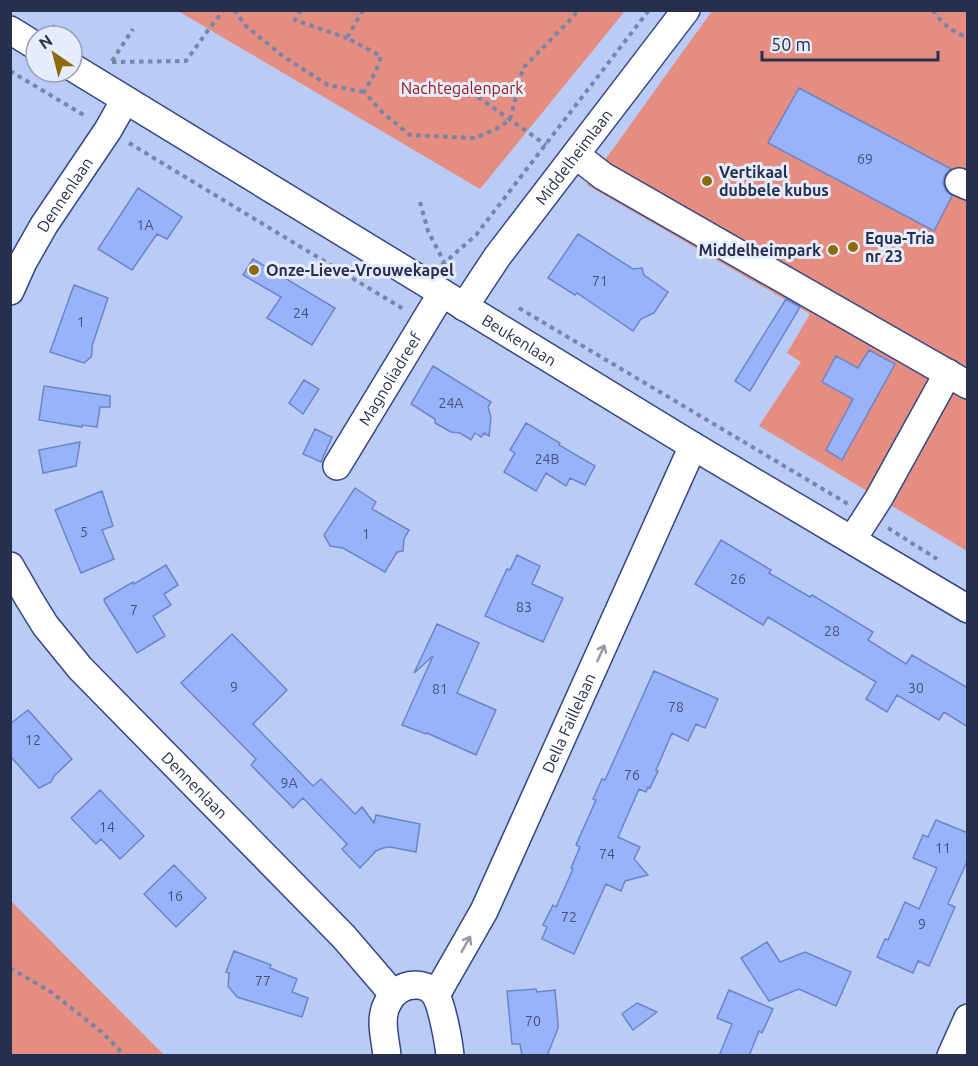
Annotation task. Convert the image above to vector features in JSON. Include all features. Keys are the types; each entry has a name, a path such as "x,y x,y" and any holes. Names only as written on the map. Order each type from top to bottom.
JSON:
{"street":[{"name":"Middelheimlaan","path":"453,300 479,284 497,257 686,10"},
{"path":"10,30 24,38"},
{"name":"Beukenlaan","path":"84,74 453,300 688,458 852,540 968,609"},
{"name":"Dennenlaan","path":"10,291 44,225 108,130 125,100"},
{"path":"573,159 958,379 852,540"},
{"name":"Magnoliadreef","path":"337,466 453,300"},
{"name":"Della Faillelaan","path":"436,995 484,911 688,458"},
{"name":"Dennenlaan","path":"10,566 45,625 80,668 344,937 393,994"},
{"path":"387,1056 384,1015 393,994 405,987 417,985 424,986 436,995 445,1026 450,1056"},
{"path":"951,1056 968,1018"}],"path":[{"path":"133,29 112,62 186,61 224,10"},
{"path":"234,10 246,26 284,57 328,85 364,92 383,113 410,135 475,138 510,120 523,68 574,16 577,10"},
{"path":"301,10 295,20 347,38 381,56 376,71 364,92"},
{"path":"347,38 363,10"},
{"name":"Middelheimlaan","path":"444,262 476,235 649,10"},
{"path":"933,10 952,31 968,38"},
{"path":"10,71 411,314"},
{"path":"478,97 546,145 573,159"},
{"path":"420,202 428,231 444,262 479,284"},
{"path":"515,305 938,559"},
{"path":"10,968 51,992 103,1034 125,1056"}],"green space":[{"name":"Nachtegalenpark","path":"178,11 625,11 480,189"},
{"name":"Middelheimpark","path":"712,11 967,11 967,551 759,426 801,362 787,353 810,314 587,185"},
{"path":"10,900 164,1055 11,1055"}],"building":[{"path":"799,88 951,169 945,175 943,183 946,191 952,196 934,231 768,143"},
{"path":"138,188 182,217 167,239 157,234 132,270 98,249"},
{"path":"578,234 633,269 642,268 644,275 668,292 654,313 641,319 633,331 577,293 575,295 548,278"},
{"path":"253,259 335,308 312,345 267,318 281,297 243,275"},
{"path":"74,285 108,298 92,346 91,357 84,363 50,352"},
{"path":"786,299 800,307 750,391 735,381"},
{"path":"869,350 895,364 842,460 826,450 853,399 822,382 836,356 858,368"},
{"path":"433,366 491,402 488,407 491,417 489,436 484,433 481,437 475,433 471,440 460,433 451,432 435,423 435,419 411,404"},
{"path":"304,380 319,389 303,414 289,403"},
{"path":"44,386 110,396 110,407 100,407 97,427 39,420"},
{"path":"526,423 595,466 585,485 570,478 566,486 546,473 536,491 504,472 515,453 510,450"},
{"path":"315,429 332,437 321,462 303,454"},
{"path":"80,442 76,466 43,473 39,450"},
{"path":"355,488 376,502 372,509 409,530 404,539 403,551 397,552 385,572 343,548 330,546 324,535"},
{"path":"102,491 113,526 102,530 114,559 81,573 55,510"},
{"path":"721,540 771,570 769,573 810,597 812,595 873,632 868,640 906,664 912,655 968,688 968,727 944,712 939,720 897,695 887,712 866,699 876,682 768,617 763,625 695,584"},
{"path":"517,555 540,566 532,584 563,598 543,642 485,616 507,569 510,570"},
{"path":"166,565 178,585 164,594 171,605 153,616 165,636 137,653 104,599"},
{"path":"437,624 479,643 457,693 496,710 476,755 427,733 402,725 433,656 414,673"},
{"path":"232,634 287,690 253,724 313,786 321,779 355,814 362,807 374,823 376,815 420,824 416,852 390,847 383,848 376,851 360,868 342,849 347,844 303,798 293,808 251,765 256,759 181,683"},
{"path":"654,671 718,699 705,728 696,724 688,741 672,733 650,788 648,787 646,792 639,789 618,837 640,847 634,859 648,875 625,881 621,891 606,884 574,954 542,939 547,927 543,925 553,905 556,907 573,869 571,868 580,847 576,845 596,800 593,799 602,779 605,780"},
{"path":"28,710 72,759 54,776 51,782 39,788 10,756 10,724"},
{"path":"100,790 144,836 120,859 101,839 96,844 71,818"},
{"path":"936,820 968,833 968,859 948,904 955,907 929,966 918,961 913,973 877,957 885,939 888,940 905,902 919,909 937,868 913,858 923,835 928,837"},
{"path":"174,865 206,898 176,927 144,894"},
{"path":"767,942 780,962 805,952 851,972 836,1006 799,989 769,1001 741,958"},
{"path":"234,951 271,965 270,968 297,979 292,992 308,998 302,1017 237,997 228,986 229,973 226,972"},
{"path":"536,989 537,992 555,990 558,1028 547,1056 522,1056 520,1044 512,1044 507,991"},
{"path":"729,990 773,1009 762,1033 759,1031 749,1056 719,1056 732,1024 717,1018"},
{"path":"637,1003 657,1012 633,1030 622,1014"}],"place":[{"name":"Vertikaal dubbele kubus","path":"707,181"},
{"name":"Equa-Tria nr 23","path":"853,247"},
{"name":"Middelheimpark","path":"833,250"},
{"name":"Onze-Lieve-Vrouwekapel","path":"254,270"}]}
